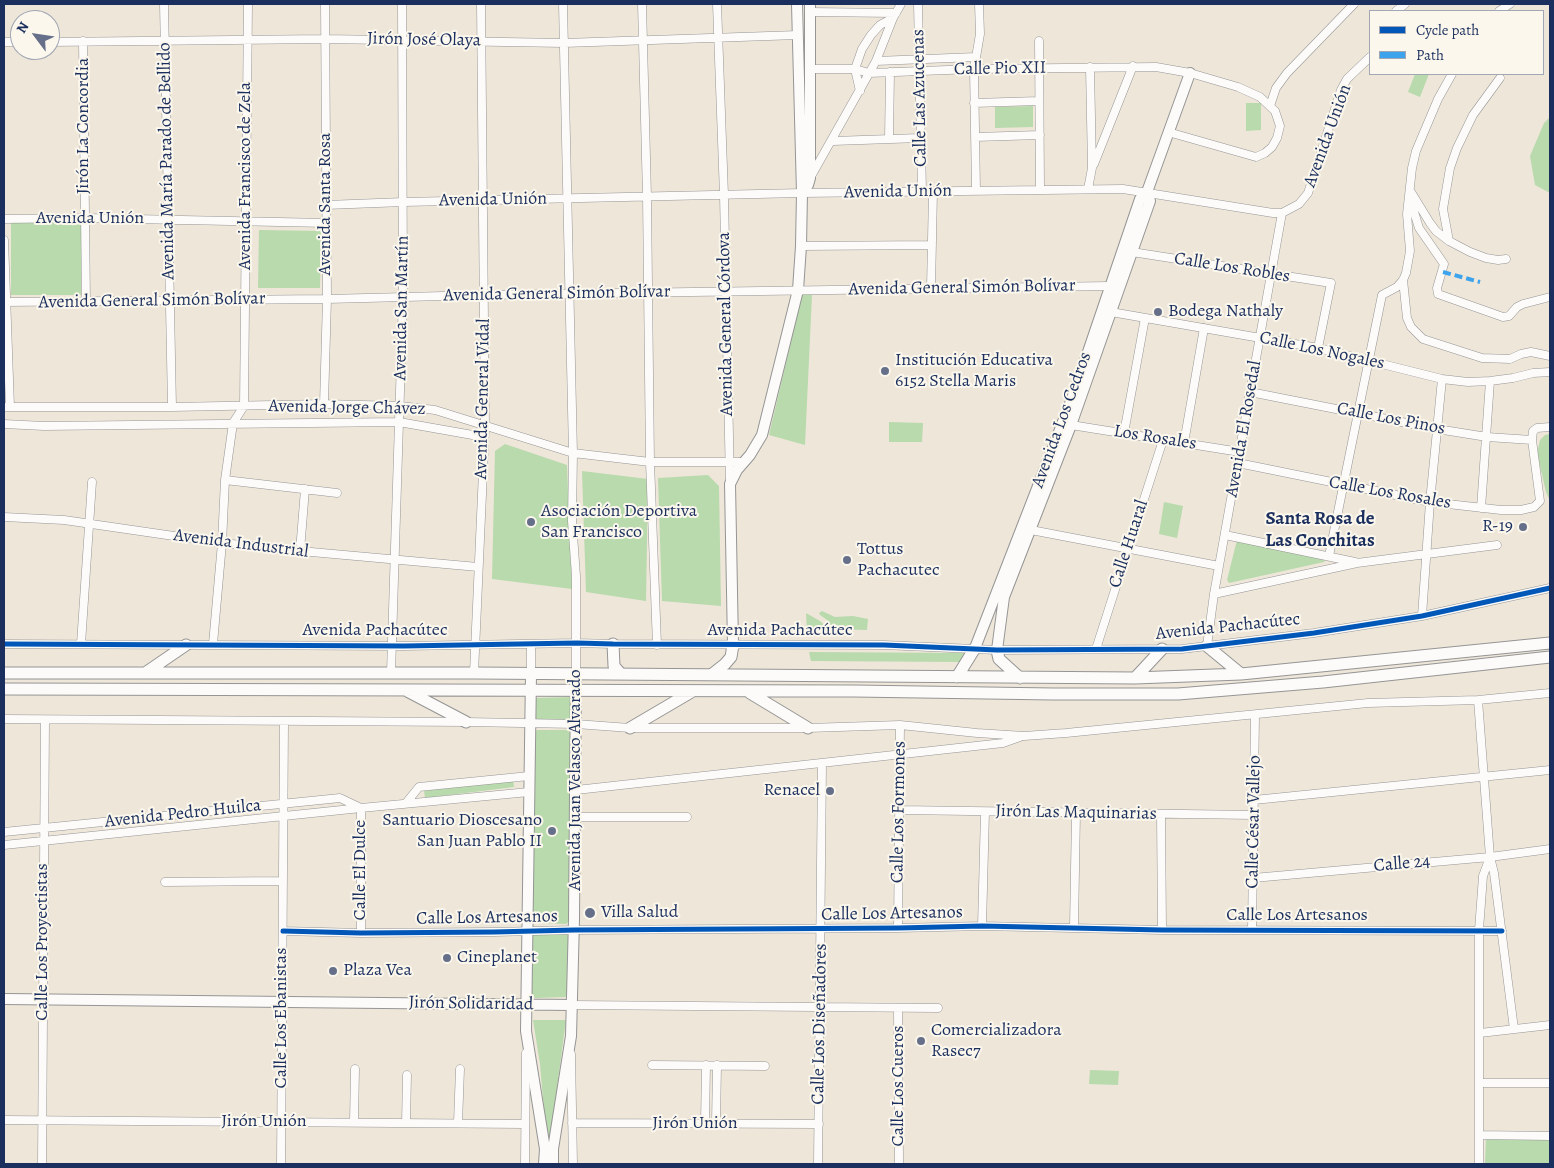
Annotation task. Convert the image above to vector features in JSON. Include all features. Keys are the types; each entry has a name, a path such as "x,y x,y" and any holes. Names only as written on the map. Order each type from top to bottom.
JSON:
{"main road":[{"path":"4,673 474,673 1135,678 1241,674 1550,643"},
{"path":"613,644 614,666 620,674"},
{"path":"145,673 186,645"},
{"path":"711,675 731,657 733,645"},
{"path":"1207,646 1241,674"},
{"path":"957,677 975,648"},
{"path":"1135,678 1162,649"},
{"path":"997,650 999,659 1020,678"},
{"path":"4,688 1178,694 1550,657"},
{"path":"1373,661 1374,676"},
{"path":"109,689 110,674"},
{"path":"1053,678 1053,694"},
{"path":"405,690 466,722"},
{"path":"630,728 693,691"},
{"path":"748,692 808,728"}],"street":[{"name":"Avenida María Parado de Bellido","path":"164,4 172,407"},
{"name":"Avenida Francisco de Zela","path":"244,406 248,4"},
{"name":"Avenida Santa Rosa","path":"324,404 327,299 325,4"},
{"name":"Avenida San Martín","path":"391,673 403,297 402,4"},
{"name":"Avenida General Vidal","path":"474,673 485,427 481,4"},
{"name":"Avenida Juan Velasco Alvarado","path":"562,4 570,294 573,453 572,521 576,576 577,643 571,1036 573,1164"},
{"path":"642,4 647,196 650,462 657,644"},
{"name":"Avenida General Córdova","path":"717,4 724,194 733,645"},
{"path":"730,484 734,474 762,436 798,290 802,193 797,4"},
{"path":"802,193 833,141 876,61 894,15 901,4"},
{"name":"Calle Las Azucenas","path":"918,4 922,192"},
{"path":"976,191 974,69 980,34 979,4"},
{"path":"1168,132 1256,157 1264,153 1272,147 1278,138 1280,126 1277,116 1270,106 1276,88 1287,73 1354,4"},
{"path":"810,178 810,8 894,15"},
{"path":"860,91 855,69 862,48 871,34 894,15"},
{"name":"Jirón José Olaya","path":"60,42 325,39 564,43 798,35"},
{"name":"Jirón La Concordia","path":"83,41 86,302"},
{"path":"1039,41 1040,189"},
{"name":"Calle Pio XII","path":"876,61 976,57"},
{"name":"Avenida Unión","path":"326,205 724,194 1123,189 1282,213 1299,204 1308,193 1341,90 1347,79 1369,58"},
{"path":"1088,189 1092,168 1133,66"},
{"path":"1090,67 1092,168"},
{"name":"Calle Pio XII","path":"810,69 855,69 869,73 974,69 1156,67 1190,72 1238,87 1260,96 1270,106"},
{"path":"889,139 890,72"},
{"name":"Avenida Los Cedros","path":"975,648 1073,396 1140,199 1147,192 1190,72"},
{"path":"1329,556 1382,295 1397,287 1406,273 1410,251 1407,214 1412,168 1418,145 1438,99 1451,75"},
{"path":"1449,241 1443,210 1450,168 1457,148 1473,115 1500,78"},
{"path":"974,103 1039,101"},
{"path":"975,137 1040,135"},
{"path":"833,141 920,138"},
{"path":"1408,191 1436,232 1470,252 1486,258 1506,259"},
{"path":"1408,191 1419,228 1444,264 1436,292 1438,294 1504,317 1509,316 1517,307 1523,304 1550,297"},
{"path":"931,288 933,192"},
{"name":"Avenida Los Cedros","path":"997,650 1004,597 1071,424 1111,312 1150,201 1147,192"},
{"name":"Avenida El Rosedal","path":"1207,646 1214,594 1282,213"},
{"name":"Avenida Unión","path":"4,220 85,218 326,223"},
{"path":"4,240 7,407"},
{"path":"801,246 932,245"},
{"name":"Calle Los Robles","path":"1132,252 1332,283 1318,348"},
{"path":"1403,280 1407,318 1411,327 1423,339 1482,358 1510,359 1531,352 1550,356"},
{"name":"Avenida General Simón Bolívar","path":"5,302 327,299 1110,286"},
{"name":"Calle Los Nogales","path":"1111,312 1318,348 1442,379 1468,382 1490,381 1533,373 1550,372"},
{"path":"1124,434 1145,318"},
{"path":"1184,443 1204,328"},
{"path":"1422,616 1430,502 1442,379"},
{"path":"1481,508 1490,381"},
{"name":"Calle Los Pinos","path":"1250,392 1437,429 1487,437 1532,440"},
{"name":"Avenida Jorge Chávez","path":"7,407 172,407 324,404 400,406 435,410 573,453 650,462 743,462"},
{"path":"213,644 222,543 225,480 233,423 244,406"},
{"name":"Avenida Jorge Chávez","path":"4,424 44,426 399,422 484,437"},
{"name":"Los Rosales","path":"1071,424 1240,452"},
{"path":"1532,440 1535,429 1550,427"},
{"name":"Calle Huaral","path":"1096,649 1163,440"},
{"name":"Calle Los Rosales","path":"1238,463 1430,502 1500,510 1521,510 1534,507 1540,501 1532,440"},
{"path":"225,480 337,492"},
{"path":"82,644 92,482"},
{"path":"300,551 305,489"},
{"name":"Avenida Industrial","path":"4,517 64,520 222,543 478,567"},
{"path":"1031,530 1219,566"},
{"path":"1225,534 1357,563"},
{"path":"1214,594 1357,563 1497,545"},
{"name":"Avenida Pachacútec","path":"4,644 392,646 577,643 855,645 997,650 1162,649 1207,646 1314,633 1422,616 1550,588"},
{"path":"982,630 998,631"},
{"path":"525,1164 531,644"},
{"path":"4,719 466,722 576,724 630,728 808,728 900,725 977,734 1024,736 1368,703 1478,700 1550,693"},
{"path":"1478,700 1490,856 1502,930 1514,1029"},
{"name":"Calle César Vallejo","path":"1252,930 1255,715"},
{"name":"Calle Los Proyectistas","path":"42,1164 45,720"},
{"name":"Calle Los Ebanistas","path":"281,1164 284,722"},
{"name":"Calle Los Formones","path":"898,928 900,725"},
{"path":"576,790 822,764 1003,742 1024,736"},
{"name":"Calle Los Diseñadores","path":"818,1164 822,764"},
{"path":"1254,800 1550,770"},
{"path":"406,804 419,787 529,776"},
{"path":"4,845 529,792"},
{"name":"Avenida Pedro Huilca","path":"4,832 340,798 361,808"},
{"name":"Calle El Dulce","path":"361,808 361,933"},
{"name":"Jirón Las Maquinarias","path":"899,810 1254,815"},
{"path":"982,926 984,812"},
{"path":"1074,927 1076,813"},
{"path":"1161,814 1162,930"},
{"path":"575,817 688,816"},
{"name":"Calle 24","path":"1253,878 1550,849"},
{"path":"1479,1164 1479,930 1483,876 1490,856"},
{"path":"165,882 283,881"},
{"name":"Calle Los Artesanos","path":"282,931 361,933 528,932 982,926 1162,930 1502,930"},
{"name":"Jirón Solidaridad","path":"4,999 938,1008"},
{"name":"Calle Los Cueros","path":"898,1008 899,1164"},
{"path":"1480,1033 1550,1025"},
{"path":"526,1031 545,1149 544,1164"},
{"name":"Avenida Juan Velasco Alvarado","path":"553,1164 553,1149 571,1036"},
{"path":"652,1065 765,1066"},
{"path":"706,1065 706,1124"},
{"path":"716,1124 717,1065"},
{"path":"354,1122 355,1069"},
{"path":"458,1123 460,1069"},
{"path":"406,1123 407,1075"},
{"path":"1479,1080 1550,1078"},
{"path":"1479,1080 1550,1083"},
{"name":"Jirón Unión","path":"4,1120 525,1124"},
{"name":"Jirón Unión","path":"572,1123 819,1124"},
{"path":"1479,1135 1550,1136"}],"green space":[{"path":"1415,75 1429,75 1420,97 1408,92"},
{"path":"1246,103 1261,103 1261,130 1246,131"},
{"path":"1033,106 1033,127 995,128 995,107"},
{"path":"1550,117 1550,193 1535,185 1530,156 1544,123"},
{"path":"11,223 81,223 81,295 11,295"},
{"path":"259,230 321,231 320,288 258,288"},
{"path":"802,294 812,295 805,445 769,435"},
{"path":"889,422 923,423 922,442 889,442"},
{"path":"1550,434 1550,501 1546,492 1537,453 1540,440 1545,435"},
{"name":"Asociación Deportiva San Francisco","path":"505,444 567,465 572,589 492,579 495,451"},
{"name":"Asociación Deportiva San Francisco","path":"582,471 648,479 646,601 586,592"},
{"name":"Asociación Deportiva San Francisco","path":"708,475 719,486 721,606 662,601 658,478"},
{"path":"1164,502 1183,506 1177,538 1159,534"},
{"path":"1237,540 1325,558 1324,562 1229,583 1227,580"},
{"path":"822,611 835,617 853,616 868,619 867,630 834,629 820,615 819,613"},
{"path":"806,613 820,621 830,630 807,631"},
{"path":"809,652 965,653 961,662 811,661"},
{"path":"573,697 573,721 533,721 534,698"},
{"path":"537,730 566,730 570,732 572,737 569,921 566,924 538,923 531,917 534,734"},
{"path":"513,779 514,787 425,798 424,791"},
{"path":"566,933 570,939 569,994 566,997 535,998 531,994 531,939 533,934"},
{"path":"533,1020 566,1020 548,1156 540,1064"},
{"path":"1090,1070 1119,1071 1118,1085 1089,1084"},
{"path":"1486,1137 1550,1139 1550,1164 1485,1164"}],"marked path":[{"path":"1443,272 1480,282"}],"cycle path":[{"path":"4,644 404,646 577,643 884,645 997,650 1182,649 1314,633 1422,616 1550,588"},
{"path":"283,931 361,933 982,926 1162,930 1502,931"}],"place":[{"name":"Bodega Nathaly","path":"1158,312"},
{"name":"Institución Educativa 6152 Stella Maris","path":"885,371"},
{"name":"Asociación Deportiva San Francisco","path":"531,522"},
{"name":"R-19","path":"1523,527"},
{"name":"Tottus Pachacutec","path":"847,560"},
{"name":"Renacel","path":"830,791"},
{"name":"Santuario Dioscesano San Juan Pablo II","path":"552,831"},
{"name":"Villa Salud","path":"590,913"},
{"name":"Cineplanet","path":"447,958"},
{"name":"Plaza Vea","path":"333,971"},
{"name":"Comercializadora Rasec7","path":"921,1041"}],"district":[{"name":"Santa Rosa de Las Conchitas","path":"1320,530"}]}
